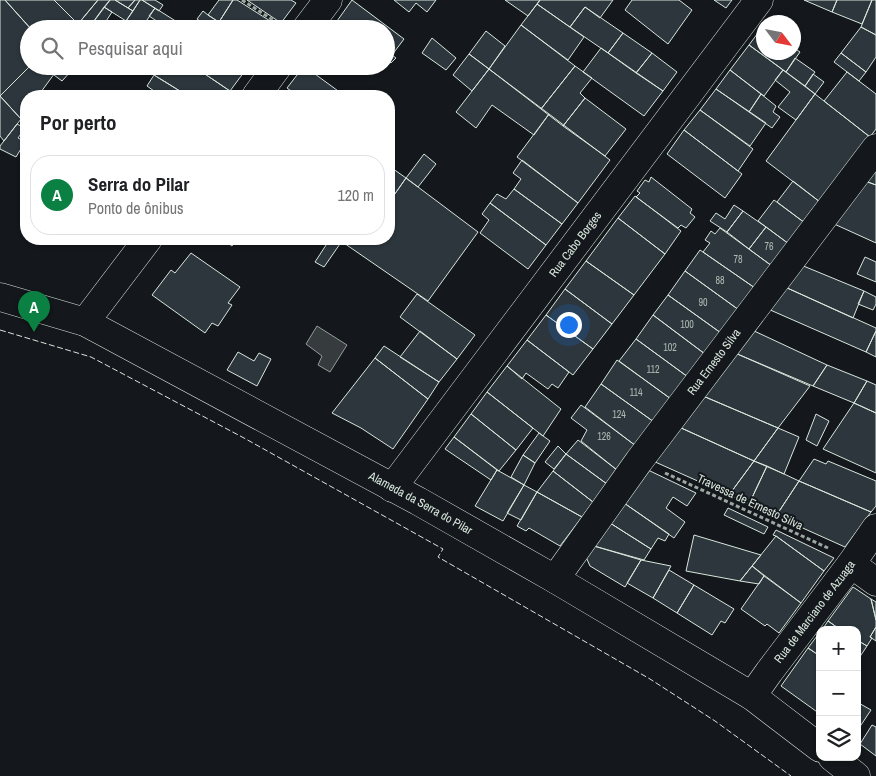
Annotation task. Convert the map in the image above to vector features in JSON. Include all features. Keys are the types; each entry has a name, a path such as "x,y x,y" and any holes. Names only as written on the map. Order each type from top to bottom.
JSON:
{"street":[{"path":"313,20 328,0"},
{"name":"Rua Cabo Borges","path":"392,488 759,0"},
{"path":"260,90 271,75"},
{"name":"Rua Ernesto Silva","path":"555,579 639,461 876,148"},
{"path":"85,322 143,245"},
{"name":"Alameda da Serra do Pilar","path":"0,297 85,322 418,501 555,579 752,696 816,745"},
{"name":"Rua de Marciano de Azuaga","path":"752,696 876,528"},
{"path":"851,564 876,582"},
{"path":"837,761 856,776"}],"path":[{"path":"242,0 272,20"},
{"name":"Travessa de Ernesto Silva","path":"639,461 839,553 851,564"}],"shaded area":[{"path":"317,326 347,345 330,372 318,365 322,356 306,344"}],"building":[{"path":"0,0 5,0 23,20 20,20 21,75 0,96"},
{"path":"5,0 54,0 74,20 23,20"},
{"path":"54,0 98,0 81,20 74,20"},
{"path":"98,0 110,0 95,20 81,20"},
{"path":"110,0 115,0 133,11 127,20 124,20 104,7"},
{"path":"115,0 135,0 128,8"},
{"path":"135,0 140,0 133,11 128,8"},
{"path":"140,0 155,8 147,20 127,20"},
{"path":"142,0 155,0 163,5 159,11"},
{"path":"219,0 233,0 220,20 216,20 208,15"},
{"path":"233,0 237,0 269,20 220,20"},
{"path":"247,0 291,0 296,3 283,20 277,20"},
{"path":"352,0 379,20 338,20"},
{"path":"394,0 436,0 427,12 416,3 409,12"},
{"path":"505,0 540,0 528,16"},
{"path":"540,0 613,0 600,18 585,7 570,27 537,4"},
{"path":"632,0 679,0 692,10 668,44 625,10"},
{"path":"714,0 732,0 726,8"},
{"path":"804,0 837,0 832,12"},
{"path":"837,0 872,0 862,24 832,12"},
{"path":"872,0 876,0 876,35 861,27"},
{"path":"537,4 584,37 568,60 521,25"},
{"path":"104,7 112,12 107,20 95,20"},
{"path":"585,7 623,33 608,53 570,27"},
{"path":"155,8 174,20 155,20 149,16"},
{"path":"203,11 216,20 198,20 197,19"},
{"path":"521,25 575,66 541,109 489,69"},
{"path":"861,27 876,35 876,57 866,72 841,53"},
{"path":"486,31 505,46 489,69 469,54"},
{"path":"395,32 404,39 395,51"},
{"path":"623,33 652,53 636,73 608,53"},
{"path":"756,36 756,50 749,45"},
{"path":"432,38 456,58 446,70 422,53"},
{"path":"749,45 756,50 756,60 769,60 783,70 764,96 730,70"},
{"path":"601,48 663,91 644,116 583,72"},
{"path":"652,53 677,72 663,91 636,73"},
{"path":"841,53 866,72 859,81 834,62"},
{"path":"469,54 489,69 472,91 453,75"},
{"path":"770,60 794,60 786,72"},
{"path":"794,60 798,60 815,72 805,86 786,72"},
{"path":"575,66 592,78 580,93 585,98 563,126 541,109"},
{"path":"489,69 549,114 534,135 492,105 476,128 456,112"},
{"path":"730,70 761,94 749,112 716,89"},
{"path":"783,70 815,94 796,120 778,107 790,92 775,80"},
{"path":"847,72 876,94 876,129 870,137 824,101"},
{"path":"813,74 824,82 815,94 805,86"},
{"path":"21,75 53,75 42,90 20,90 20,118 0,96"},
{"path":"54,75 67,75 62,81"},
{"path":"154,75 206,75 229,90 178,90"},
{"path":"154,75 178,90 153,90 147,86"},
{"path":"206,75 242,75 231,90"},
{"path":"297,75 316,75 337,90 290,90 287,88"},
{"path":"716,89 766,123 750,146 700,110"},
{"path":"761,94 776,106 773,112 780,117 772,128 749,112"},
{"path":"815,94 870,137 820,202 766,161"},
{"path":"0,96 20,118 20,120 4,141 0,136"},
{"path":"585,98 626,129 605,156 563,126"},
{"path":"700,110 753,149 738,171 684,130"},
{"path":"549,114 610,160 578,203 517,157"},
{"path":"17,124 20,126 20,135 18,138 20,139 20,150 16,157 0,149 0,146"},
{"path":"684,130 742,174 725,198 667,154"},
{"path":"424,154 436,164 418,187 406,178"},
{"path":"522,160 578,203 562,224 514,189 521,179 513,173"},
{"path":"876,166 876,185 865,181"},
{"path":"395,170 406,178 395,194"},
{"path":"651,177 692,209 690,213 695,217 686,228 681,225 678,228 636,197 640,193 637,191 645,180 649,182"},
{"path":"406,178 478,232 428,301 347,245 395,245 395,194"},
{"path":"793,181 820,202 805,223 777,202"},
{"path":"865,181 876,185 876,243 832,223"},
{"path":"514,189 562,224 546,245 490,203 497,194 506,199"},
{"path":"635,196 681,231 665,254 618,218"},
{"path":"774,200 805,223 789,244 758,221"},
{"path":"490,203 546,245 528,269 480,233 489,220 482,214"},
{"path":"734,205 743,211 727,232 710,221 716,213 725,219"},
{"path":"743,211 766,227 749,249 727,232"},
{"path":"618,218 665,254 634,295 586,261"},
{"path":"766,227 789,244 772,266 749,249"},
{"path":"720,228 772,266 755,288 703,252 710,243 705,240 711,231 715,234"},
{"path":"326,245 339,245 324,267 315,262"},
{"path":"700,250 755,288 739,310 685,271"},
{"path":"191,253 240,287 228,303 232,305 218,326 212,323 205,333 152,295 171,270 175,273"},
{"path":"865,257 876,262 876,282 857,274"},
{"path":"586,261 634,295 612,324 565,289"},
{"path":"801,265 864,291 853,318 785,287"},
{"path":"685,271 739,310 721,333 668,295"},
{"path":"785,287 876,328 866,352 768,309"},
{"path":"565,289 612,324 593,349 546,315"},
{"path":"864,291 876,297 876,304 873,310 858,304"},
{"path":"417,294 475,335 457,359 400,317"},
{"path":"668,295 721,333 705,354 653,315"},
{"path":"546,315 593,349 573,375 527,340"},
{"path":"653,315 705,354 688,377 636,339"},
{"path":"752,330 827,365 813,386 735,353"},
{"path":"420,331 457,359 439,382 400,357"},
{"path":"876,331 876,357 866,352"},
{"path":"636,339 688,377 671,399 619,361"},
{"path":"527,340 569,372 558,388 552,384 548,389 526,373 522,379 507,366"},
{"path":"384,346 439,382 428,399 375,358"},
{"path":"238,352 254,361 259,353 271,359 257,386 227,370"},
{"path":"735,353 810,386 778,428 703,396"},
{"path":"375,358 428,399 393,449 361,428 332,413"},
{"path":"617,360 671,399 654,422 601,384"},
{"path":"827,365 867,381 854,403 813,386"},
{"path":"507,366 561,409 543,436 487,392"},
{"path":"867,381 876,385 876,413 854,403"},
{"path":"601,384 654,422 636,446 585,407"},
{"path":"487,392 533,428 516,450 471,414"},
{"path":"703,396 778,428 754,461 679,427"},
{"path":"854,403 876,413 876,473 823,449"},
{"path":"581,405 636,446 617,470 581,441 587,430 571,418"},
{"path":"471,414 516,450 499,471 454,437"},
{"path":"816,414 829,421 817,446 806,440"},
{"path":"679,427 754,461 729,495 653,461"},
{"path":"778,428 799,437 784,474 754,461"},
{"path":"539,433 550,441 535,463 523,455"},
{"path":"454,437 497,470 491,480 445,449"},
{"path":"578,440 617,470 607,484 566,454"},
{"path":"558,446 566,454 554,469 545,462"},
{"path":"566,454 607,484 593,502 553,471"},
{"path":"523,455 535,463 524,485 511,477"},
{"path":"814,459 826,464 828,461 876,481 876,506 871,512 799,481"},
{"path":"754,461 767,466 749,504 729,495"},
{"path":"767,466 799,481 776,516 749,504"},
{"path":"497,470 524,485 503,521 475,506"},
{"path":"648,470 696,493 687,506 673,497 666,508 685,522 674,538 624,503"},
{"path":"553,471 593,502 582,517 537,492"},
{"path":"799,481 871,512 845,547 776,516"},
{"path":"524,485 537,492 521,520 507,513"},
{"path":"537,492 582,517 560,546 529,528 526,531 517,526"},
{"path":"624,503 669,534 665,541 658,538 651,549 610,523"},
{"path":"728,508 768,527 764,534 724,515"},
{"path":"610,523 651,549 644,560 594,546"},
{"path":"776,530 834,558 824,571 773,535"},
{"path":"694,535 761,555 740,581 686,571"},
{"path":"776,536 824,571 801,603 752,566"},
{"path":"594,546 641,560 625,587 590,566 586,557"},
{"path":"641,560 671,566 653,598 627,583"},
{"path":"752,566 764,576 759,584 740,581"},
{"path":"669,570 694,585 677,613 653,598"},
{"path":"764,576 801,603 779,633 767,624 765,626 741,609"},
{"path":"694,585 734,609 725,623 721,621 712,635 677,613"},
{"path":"853,587 871,599 876,627 867,646 861,642 861,626 835,626 828,621"},
{"path":"871,599 876,602 876,620"},
{"path":"828,621 835,626 825,626"},
{"path":"876,627 876,641 870,637"},
{"path":"816,637 816,653 808,648"},
{"path":"861,642 867,646 861,655"},
{"path":"808,648 816,653 816,711 781,686"},
{"path":"861,704 871,710 861,725"},
{"path":"872,725 876,727 876,756 861,745"}],"fence":[{"path":"0,330 91,357 244,438 443,549 438,557 650,679 715,721 791,776"}],"place":[{"name":"Serra do Pilar","path":"34,332"}]}
